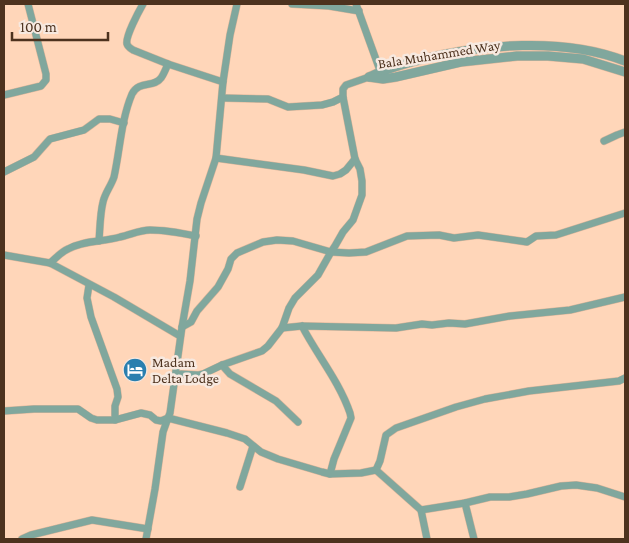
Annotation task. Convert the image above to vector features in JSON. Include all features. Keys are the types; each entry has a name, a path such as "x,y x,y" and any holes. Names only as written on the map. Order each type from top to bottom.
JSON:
{"street":[{"path":"4,95 41,86 46,80 28,4"},
{"path":"143,4 128,36 127,44 133,50 223,82"},
{"path":"146,539 162,441 170,413 180,336 190,281 197,219 216,158 223,82 237,4"},
{"path":"292,4 358,7 382,75"},
{"name":"Bala Muhammed Way","path":"382,75 393,67 447,53 531,45 565,46 625,57"},
{"name":"Bala Muhammed Way","path":"369,77 382,75 396,77 461,62 517,56 583,59 623,71"},
{"path":"623,71 625,57"},
{"path":"99,241 103,202 113,179 119,145 130,103 136,89 162,78 168,64"},
{"path":"174,379 181,374 204,374 222,364 262,351 272,342 282,328 289,308 295,298 318,275 342,234 353,220 362,196 360,169 355,159 343,89 346,85 369,77"},
{"path":"222,98 268,99 288,107 322,105 333,102 343,96"},
{"path":"4,172 34,157 50,139 84,130 99,119 110,119 124,124"},
{"path":"604,141 625,132"},
{"path":"216,158 304,170 333,176 346,170 355,159"},
{"path":"182,327 191,322 197,311 218,287 231,259 237,253 263,242 277,240 293,241 331,252 348,253 366,252 407,236 454,238 478,235 527,242 536,236 556,235 625,213"},
{"path":"50,263 69,248 118,238 140,231 162,230 196,236"},
{"path":"4,255 50,263 180,336"},
{"path":"89,285 87,298 91,317 117,389 118,397 115,406 115,420"},
{"path":"282,328 302,326 396,328 422,324 465,324 510,316 570,310 625,298"},
{"path":"302,326 334,378 350,412 351,418 334,459 330,474"},
{"path":"222,364 230,374 276,401 298,422"},
{"path":"376,470 386,435 396,428 485,399 529,391 619,381 625,378"},
{"path":"4,411 78,409 97,420 115,420 141,413 150,415 156,420 161,421 168,418 245,439 261,452 278,459 330,474 362,473 376,470"},
{"path":"240,487 253,446"},
{"path":"376,470 421,510 427,539"},
{"path":"421,510 465,504 490,497 509,497 527,494 561,486 576,485 597,488 625,496"},
{"path":"465,504 474,539"},
{"path":"22,539 31,534 92,520 148,529"}],"place":[{"name":"Madam Delta Lodge","path":"135,370"}]}
